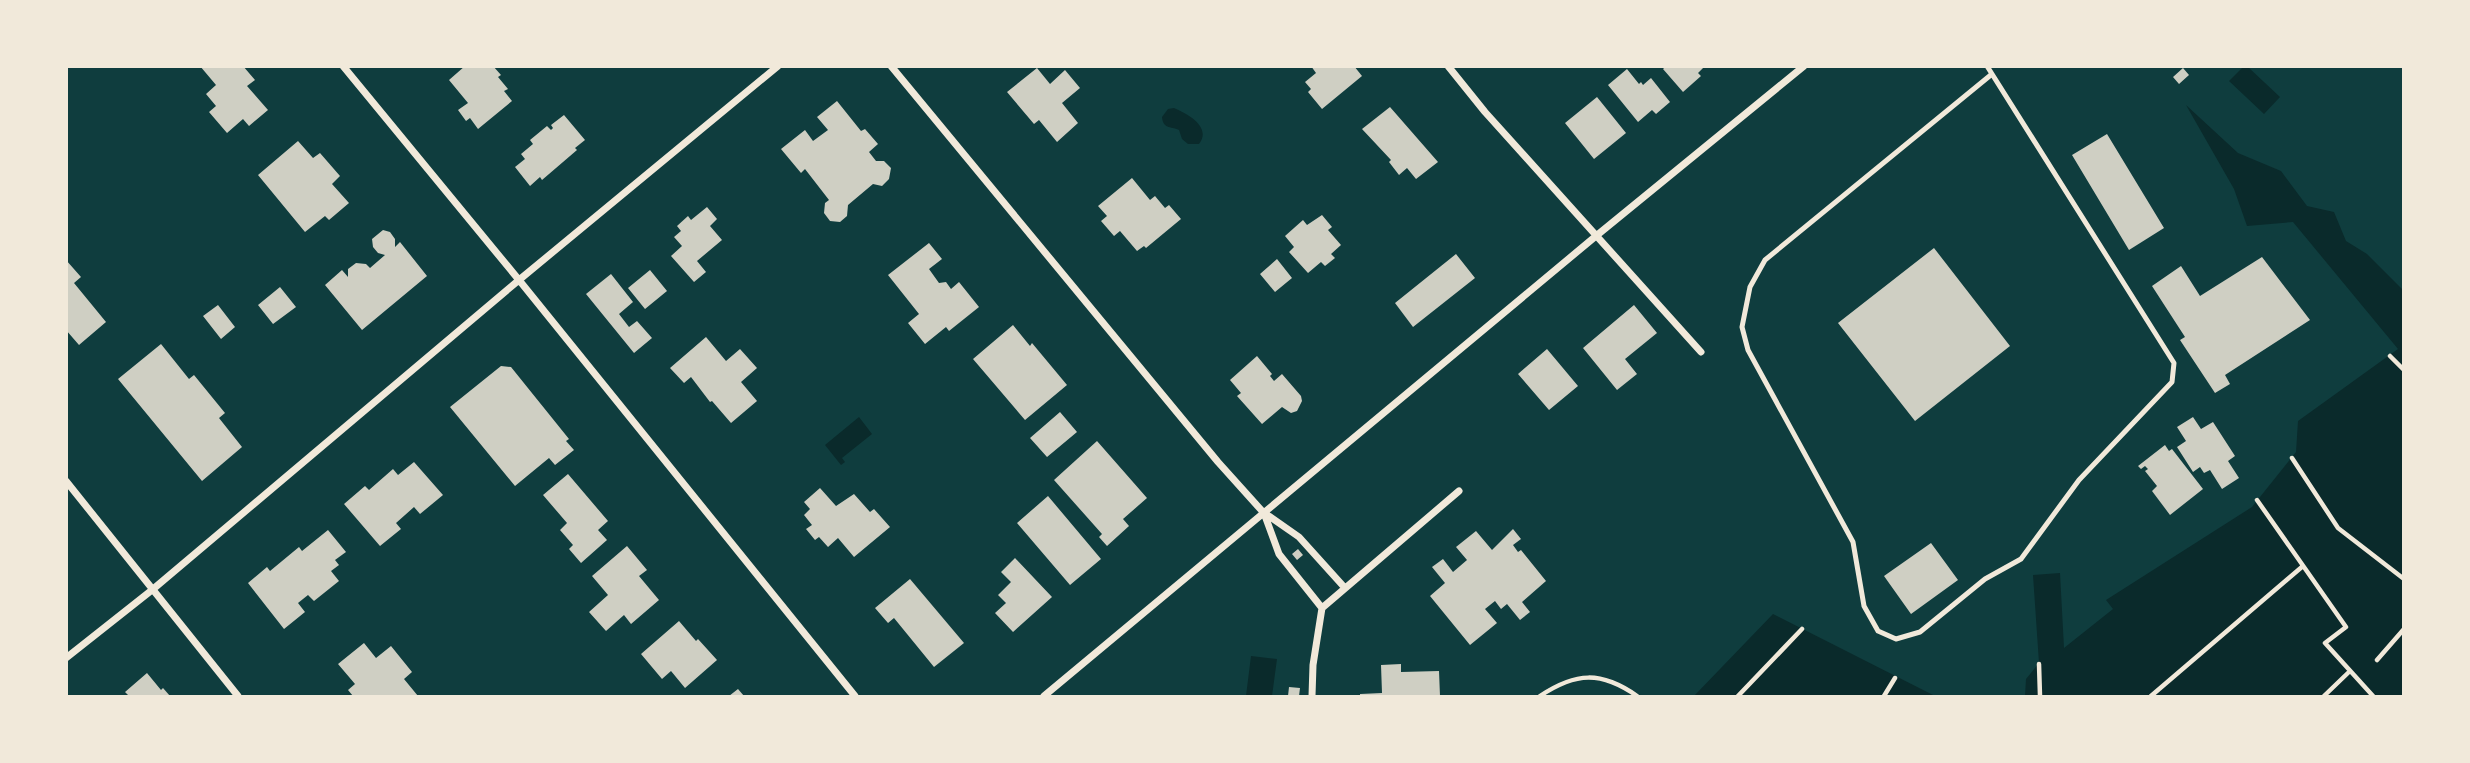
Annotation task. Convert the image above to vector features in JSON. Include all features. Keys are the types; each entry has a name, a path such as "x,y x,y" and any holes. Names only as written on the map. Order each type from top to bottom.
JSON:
{"street":[{"path":"343,66 855,696"},
{"path":"66,658 152,590 519,280 778,66"},
{"path":"891,66 1218,463 1264,512 1299,537 1345,588"},
{"path":"1448,66 1485,113 1701,352"},
{"path":"1044,696 1804,66"},
{"path":"66,481 238,696"},
{"path":"1312,696 1313,665 1322,608 1459,491"},
{"path":"1264,512 1279,555 1322,608"}],"lane":[{"path":"1987,66 2174,363 2172,383 2079,480 2021,559 1985,579 1920,632 1896,639 1878,631 1864,606 1853,542 1755,362 1742,327 1750,287 1765,260 1992,74"}],"path":[{"path":"2390,356 2403,370"},
{"path":"2292,458 2338,528 2403,579"},
{"path":"2258,500 2346,627 2325,643 2373,696"},
{"path":"2151,696 2303,566"},
{"path":"1738,696 1802,629"},
{"path":"2377,660 2403,629"},
{"path":"2039,664 2040,696"},
{"path":"2324,696 2350,671"},
{"path":"1541,696 1571,679 1594,677 1637,696"},
{"path":"1884,696 1895,678"}],"water":[{"path":"2243,67 2248,67 2280,97 2264,114 2229,81"},
{"path":"2186,105 2238,153 2281,171 2307,206 2334,212 2346,241 2367,254 2403,290 2403,696 2025,696 2026,679 2039,663 2033,575 2060,573 2064,648 2113,609 2106,600 2252,507 2296,452 2298,421 2398,349 2293,222 2247,226 2234,189"},
{"path":"1174,108 1197,122 1203,132 1199,144 1188,144 1182,139 1179,130 1164,124 1162,117 1168,109"},
{"path":"859,417 872,434 842,458 845,462 841,465 825,445"},
{"path":"1773,614 1935,696 1694,696"},
{"path":"1251,656 1277,659 1272,696 1246,696"}],"building":[{"path":"200,66 243,66 255,80 247,86 268,110 249,126 243,119 227,133 209,112 216,106 206,94 216,85"},
{"path":"465,66 493,66 501,75 498,77 508,89 504,91 512,101 478,129 470,118 466,121 458,110 468,103 449,80"},
{"path":"1311,66 1354,66 1362,76 1322,109 1308,92 1311,89 1305,82 1316,73"},
{"path":"1666,66 1705,66 1698,73 1701,76 1683,92 1663,69"},
{"path":"1037,68 1050,84 1065,70 1080,88 1062,103 1078,123 1057,142 1039,120 1034,124 1007,92"},
{"path":"2183,68 2189,75 2179,84 2173,77"},
{"path":"1627,69 1639,84 1641,82 1643,85 1651,78 1670,102 1656,114 1652,110 1638,122 1608,85"},
{"path":"1597,97 1626,133 1594,159 1565,123"},
{"path":"837,101 861,131 865,129 878,144 869,152 876,161 884,161 891,168 889,179 882,186 873,184 848,205 847,216 840,222 830,221 824,213 825,203 829,200 805,169 801,173 781,149 805,130 813,141 828,130 817,117"},
{"path":"1390,107 1438,162 1416,179 1407,168 1399,175 1389,162 1391,160 1362,129"},
{"path":"564,115 585,140 542,180 540,177 530,186 515,167 525,159 521,154 533,144 530,140 547,126 551,130 551,125"},
{"path":"2107,134 2164,228 2129,250 2072,155"},
{"path":"298,141 313,158 320,153 340,176 332,184 349,203 329,220 325,216 305,232 258,175"},
{"path":"1132,178 1150,200 1155,196 1165,208 1169,205 1181,219 1146,248 1144,246 1137,251 1120,231 1114,236 1101,221 1107,216 1098,206"},
{"path":"707,207 717,219 710,226 722,240 697,261 706,272 694,282 671,256 682,246 674,237 681,231 677,226 688,216 691,220"},
{"path":"1322,215 1332,227 1328,230 1341,245 1331,254 1335,258 1325,266 1321,262 1308,273 1289,252 1294,247 1285,236 1303,220 1307,225"},
{"path":"383,230 390,232 395,239 395,247 400,242 427,276 362,330 325,285 342,270 348,277 348,269 356,263 366,264 370,268 385,255 378,253 373,247 372,239"},
{"path":"929,243 942,259 929,269 939,283 946,282 951,289 959,282 979,307 949,331 946,327 925,344 908,323 919,314 888,275"},
{"path":"1934,248 2010,346 1915,421 1838,323"},
{"path":"1456,254 1475,278 1413,327 1395,303"},
{"path":"2262,257 2310,320 2225,375 2230,384 2215,393 2180,340 2185,337 2152,286 2181,266 2200,296"},
{"path":"1277,259 1292,278 1275,292 1260,274"},
{"path":"66,260 81,277 74,283 106,322 79,345 66,330"},
{"path":"650,270 667,291 645,309 628,288"},
{"path":"611,274 633,302 619,314 629,327 637,321 652,338 634,353 586,294"},
{"path":"280,287 296,307 273,324 258,305"},
{"path":"218,305 235,327 221,339 203,316"},
{"path":"1634,305 1657,333 1625,359 1637,374 1617,390 1583,348"},
{"path":"1013,325 1067,385 1025,420 973,359"},
{"path":"706,337 726,361 740,349 757,368 741,382 757,401 731,423 691,377 684,383 670,368"},
{"path":"161,344 189,379 194,375 225,413 219,418 242,447 202,481 118,379"},
{"path":"1547,349 1578,386 1549,410 1518,374"},
{"path":"1257,356 1272,374 1270,376 1274,381 1282,374 1301,396 1302,401 1297,411 1291,413 1282,407 1262,424 1237,396 1241,393 1230,380"},
{"path":"501,366 511,367 569,439 566,441 574,450 555,465 549,458 515,486 450,407"},
{"path":"1060,412 1077,432 1047,457 1030,438"},
{"path":"2193,417 2201,429 2213,422 2235,456 2228,461 2239,478 2222,489 2210,470 2204,473 2200,467 2193,472 2177,447 2186,441 2177,427"},
{"path":"1097,441 1147,498 1123,519 1129,526 1107,546 1099,537 1102,534 1054,480"},
{"path":"2165,445 2169,451 2172,449 2203,489 2170,515 2152,491 2157,486 2145,471 2148,469 2138,466"},
{"path":"414,462 443,495 420,514 414,507 396,523 401,529 380,546 344,504 365,486 369,490 393,469 398,475"},
{"path":"568,474 608,521 598,530 607,540 581,563 569,549 573,545 560,530 567,523 543,495"},
{"path":"820,488 836,506 854,494 870,512 874,509 890,527 854,557 838,538 828,547 819,537 815,540 806,529 812,525 804,515 810,509 804,502"},
{"path":"1048,496 1101,559 1070,585 1017,523"},
{"path":"1513,529 1521,539 1513,545 1518,552 1521,550 1546,581 1522,602 1530,612 1520,620 1507,604 1501,609 1495,601 1485,609 1497,623 1470,645 1430,596 1445,583 1432,567 1443,559 1453,572 1467,560 1456,547 1476,531 1492,550"},
{"path":"328,530 346,552 335,560 339,565 331,571 339,581 314,601 308,595 298,603 305,612 284,629 248,583 267,567 270,571 299,547 302,551"},
{"path":"1931,543 1958,580 1911,614 1884,576"},
{"path":"627,546 647,570 639,576 659,600 631,624 624,615 606,631 589,612 608,595 592,576"},
{"path":"1298,549 1303,555 1297,560 1292,554"},
{"path":"1015,558 1052,597 1013,632 995,613 1006,603 998,595 1011,582 1001,572"},
{"path":"910,579 964,643 934,667 894,618 888,623 875,608"},
{"path":"679,621 717,660 685,688 671,671 662,679 641,654"},
{"path":"364,643 376,658 391,646 412,672 404,679 418,696 353,696 348,690 355,684 338,664"},
{"path":"1401,664 1401,672 1439,671 1440,696 1360,696 1382,693 1381,665"},
{"path":"147,673 161,690 163,688 170,696 129,696 125,692"},
{"path":"1289,687 1300,688 1299,696 1288,696"},
{"path":"738,689 744,696 729,696"}]}
